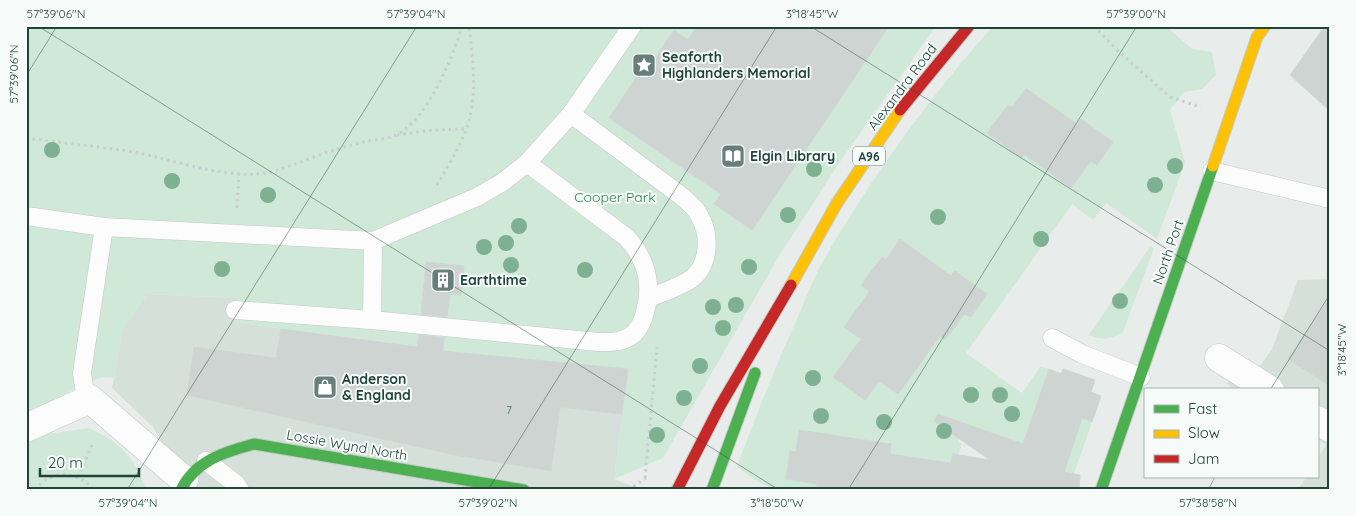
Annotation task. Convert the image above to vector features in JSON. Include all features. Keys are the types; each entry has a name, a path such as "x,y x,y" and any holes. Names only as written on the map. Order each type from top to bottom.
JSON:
{"main road":[{"name":"Alexandra Road","path":"785,297 847,188 901,109 969,26"},
{"name":"North Port","path":"1101,490 1258,37 1265,26"},
{"name":"A96","path":"678,490 720,406 785,297"},
{"name":"A96","path":"712,490 785,297"},
{"name":"Lossie Wynd North","path":"182,485 206,461 231,450 254,444 524,490"}],"street":[{"path":"1219,358 1267,388"},
{"path":"26,428 90,399 182,485"},
{"path":"1318,421 1330,428"}],"lane":[{"path":"26,216 104,227 372,241 477,197 503,182 527,163 571,114 632,26"},
{"path":"571,114 680,195 694,208 703,223 707,240 706,254 696,275 688,281 649,298"},
{"path":"236,310 372,320 609,342 626,339 639,328 649,298 648,279 634,245 527,163"},
{"path":"1212,171 1330,200"},
{"path":"90,399 84,387 82,374 104,227"},
{"path":"372,241 372,320"},
{"path":"1052,338 1082,354 1140,377"},
{"path":"206,461 236,484 240,490"}],"path":[{"path":"396,135 410,125 424,109 456,48 462,26"},
{"path":"411,225 431,196 466,129 472,104 473,79 469,26"},
{"path":"1094,26 1119,52 1170,96 1230,117"},
{"path":"26,138 133,152 257,175 272,172 362,142 433,130 466,129"},
{"path":"235,233 239,173"},
{"path":"628,490 645,478 658,348 654,337 643,320"},
{"path":"35,490 45,480 56,475 67,474 78,477 94,490"}],"shaded area":[{"path":"1330,279 1330,490 1298,490 1305,478 1318,478 1318,457 1326,445 1318,440 1318,388 1233,388 1227,384 1236,368 1257,370 1272,349 1298,280"},
{"path":"147,294 237,298 234,322 465,353 628,369 614,479 643,490 189,490 153,427 112,388 123,329"}],"green space":[{"name":"Cooper Park","path":"26,26 936,26 841,160 779,256 663,458 614,479 628,369 465,353 233,322 236,298 147,294 123,329 114,378 104,377 93,380 26,415"},
{"path":"993,26 1166,26 1192,49 1212,52 1216,75 1202,89 1184,92 1170,110 1185,162 1157,239 1106,203 1093,220 1072,204 966,353 1022,393 1040,367 1049,369 1037,445 1069,456 1082,418 1092,422 1069,488 964,424 958,442 962,444 957,460 953,464 890,454 791,451 786,478 817,484 816,490 784,489 760,483 737,467 773,374 818,270 880,170 923,111","holes":["1027,88 1077,124 1081,119 1113,142 1091,161 1071,188 1024,154 1021,157 1012,108","900,240 951,276 955,271 987,294 971,317 964,314 945,340 898,306 895,309 862,285 881,257 886,260","864,299 931,348 898,394 879,381 833,377 861,339 844,327"]},
{"path":"1150,247 1154,248 1123,332 1106,338 1089,335"},
{"path":"89,428 109,439 125,452 137,469 146,490 26,490 26,444 47,434"}],"building":[{"name":"Elgin Library","path":"697,26 889,26 752,230 714,204 721,194 609,118 649,58 654,60 674,30 688,40"},
{"path":"1325,26 1330,26 1330,111 1290,75"},
{"path":"1026,88 1077,124 1081,119 1113,142 1097,165 1091,161 1071,188 1024,154 1021,158 987,133 1008,105 1012,108"},
{"path":"900,239 951,276 955,271 987,294 971,317 964,314 945,340 940,336 898,394 879,381 865,400 833,377 861,339 844,327 870,291 861,285 882,257 886,260"},
{"name":"Earthtime","path":"426,262 464,266 461,295 450,294 447,317 421,314"},
{"path":"1330,297 1330,386 1288,359"},
{"name":"Anderson & England","path":"281,329 417,347 419,335 444,338 443,351 628,369 622,414 560,407 551,471 455,455 187,395 194,347 276,358"},
{"path":"1049,369 1061,374 1063,369 1095,380 1091,392 1101,396 1092,422 1082,418 1064,472 1080,475 1079,490 816,490 817,484 786,479 790,451 796,452 799,430 891,444 890,454 950,463 953,454 990,460 934,421 938,414 1023,444"}],"traffic: fast":[{"path":"1101,490 1213,166"},
{"path":"712,490 755,373"},
{"path":"181,490 187,480 202,465 221,454 254,444 524,490"}],"traffic: slow":[{"path":"1213,166 1257,37 1265,26"},
{"path":"791,285 837,203 900,110"}],"traffic: jam":[{"path":"900,110 969,26"},
{"path":"677,490 720,406 791,285"}],"place":[{"name":"Seaforth Highlanders Memorial","path":"644,65"},
{"name":"Elgin Library","path":"733,156"},
{"name":"Earthtime","path":"443,280"},
{"name":"Anderson & England","path":"325,387"}]}
